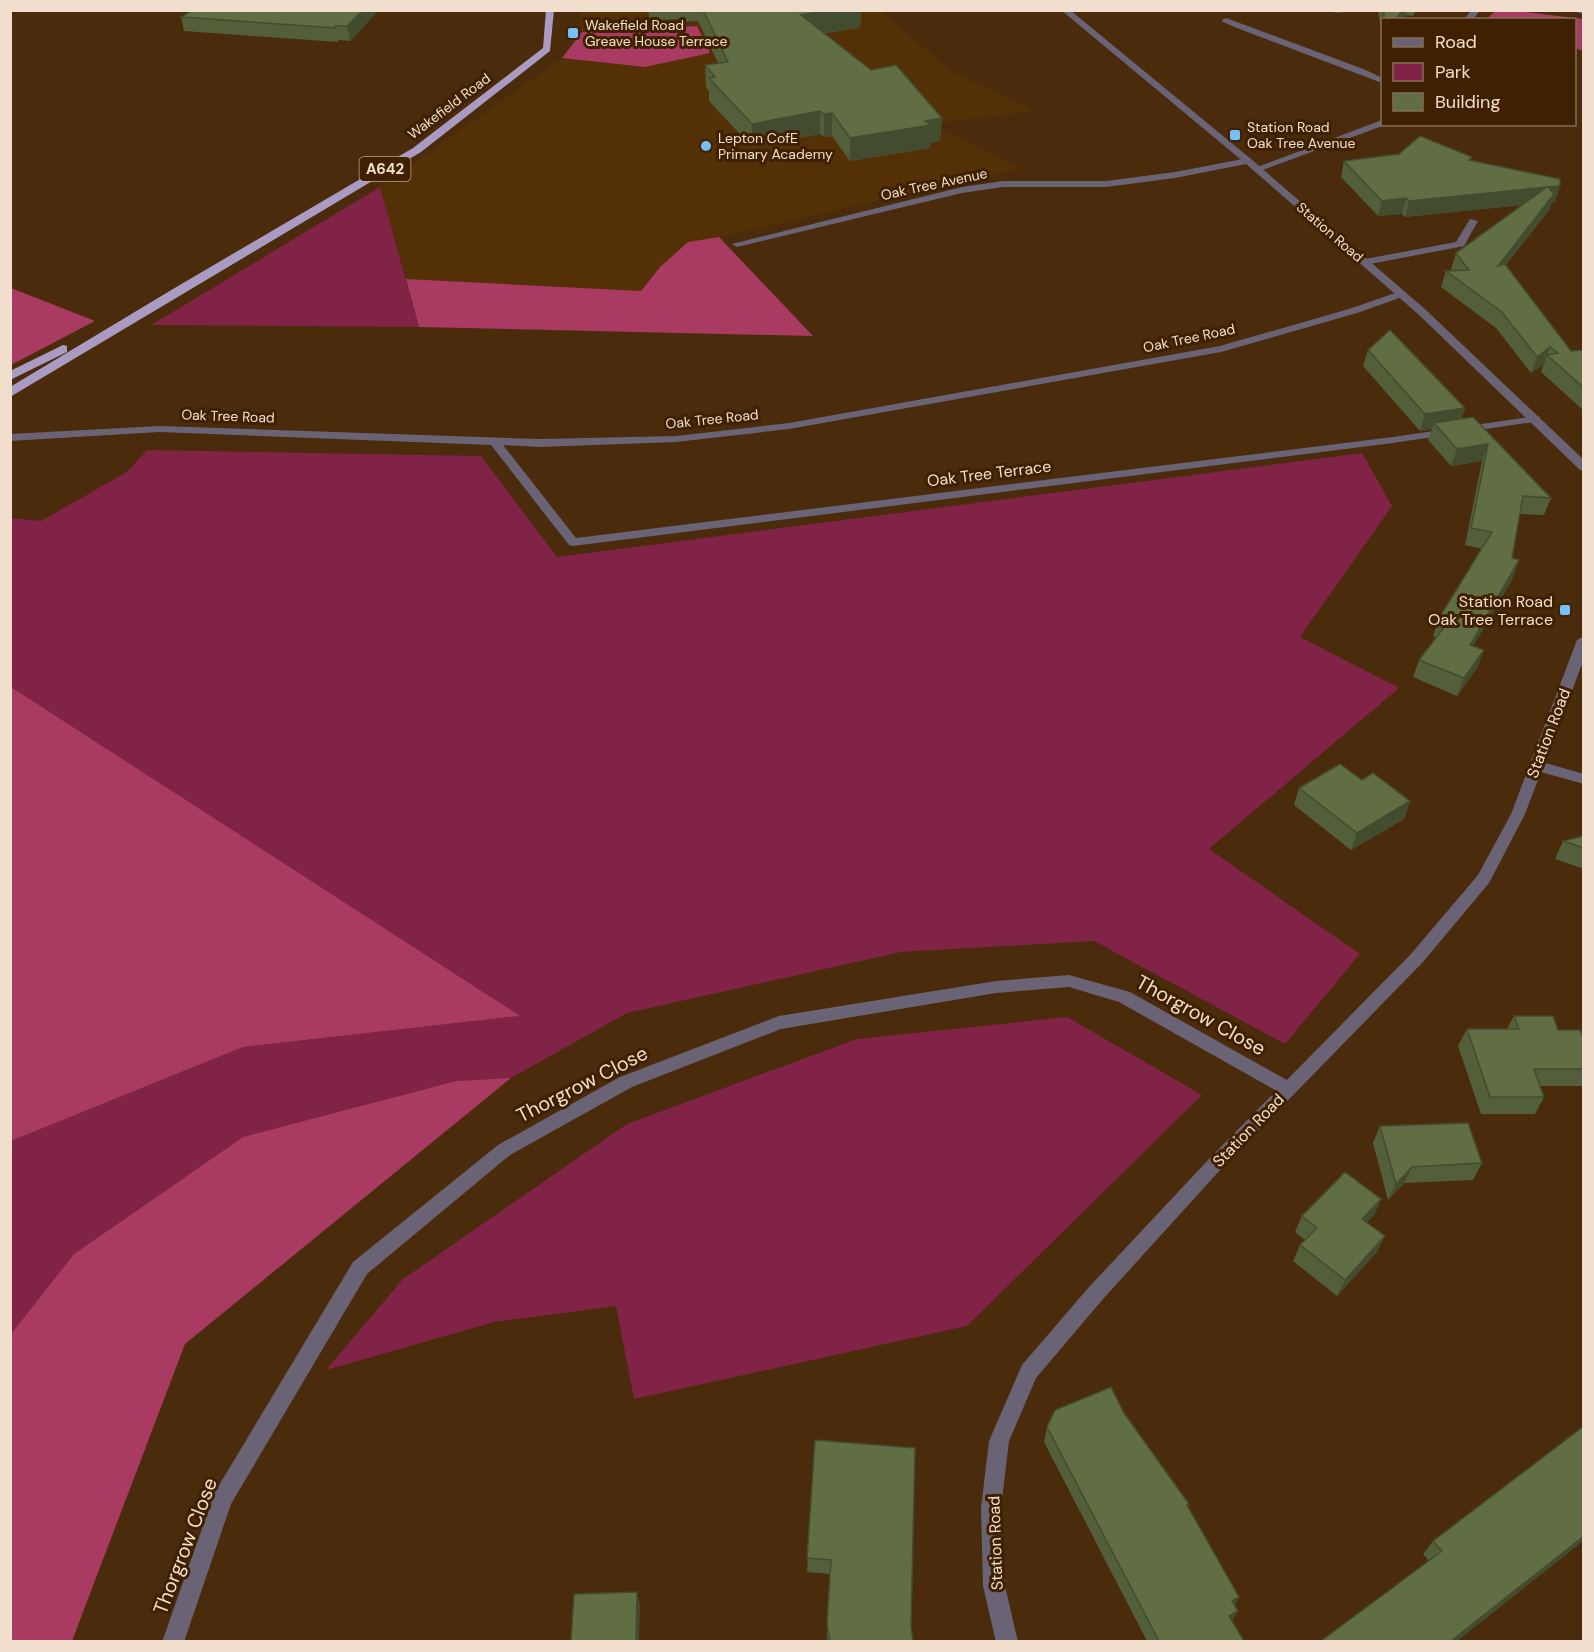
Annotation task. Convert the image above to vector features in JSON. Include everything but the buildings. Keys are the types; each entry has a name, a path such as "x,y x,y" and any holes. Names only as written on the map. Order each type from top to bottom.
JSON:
{"highway":[{"name":"Wakefield Road","path":"10,393 177,291 417,150 547,49 550,10"},
{"name":"Wakefield Road","path":"10,376 177,291"}],"street":[{"name":"Station Road","path":"1065,10 1248,161 1365,262 1536,419 1584,467"},
{"path":"1571,10 1584,12"},
{"path":"1226,20 1333,59 1381,80"},
{"path":"1257,169 1381,124"},
{"name":"Oak Tree Avenue","path":"737,244 962,190 1003,184 1106,184 1175,175 1248,161"},
{"path":"1365,262 1460,244 1473,221"},
{"name":"Oak Tree Road","path":"10,438 159,429 540,443 676,439 789,426 1221,349 1353,311 1401,294"},
{"name":"Oak Tree Terrace","path":"494,441 573,542 1393,440 1536,419"},
{"name":"Station Road","path":"1007,1641 994,1587 991,1508 999,1441 1029,1372 1096,1293 1215,1164 1417,958 1484,879 1518,814 1584,640"},
{"path":"1535,765 1584,779"},
{"name":"Thorgrow Close","path":"173,1641 222,1499 360,1268 504,1150 626,1082 779,1023 996,987 1069,981 1124,997 1288,1089"}],"shaded area":[{"name":"Lepton CofE Primary Academy","path":"579,11 881,11 950,70 1033,111 930,124 1022,168 719,237 688,242 660,267 641,291 406,279 380,187 562,58 645,67 697,26 582,32"},
{"path":"1495,11 1517,11 1575,18 1488,18"},
{"path":"1576,18 1583,19 1583,51 1576,48"},
{"path":"697,26 710,53 645,67 562,58 582,32"},
{"path":"719,237 813,336 419,327 406,279 641,291 660,267 688,242"},
{"path":"11,288 95,321 11,365"},
{"path":"11,687 520,1016 243,1047 11,1141"},
{"path":"511,1078 185,1344 72,1641 11,1641 11,1334 74,1254 243,1137 456,1081"}],"green space":[{"path":"380,187 419,327 151,325"},
{"path":"147,450 481,456 557,557 1362,453 1392,506 1300,637 1399,688 1209,849 1360,954 1285,1044 1094,941 901,952 627,1013 511,1078 456,1081 243,1137 74,1254 11,1334 11,1141 243,1047 519,1016 11,687 11,518 41,521 127,472"},
{"path":"1067,1017 1202,1095 967,1326 634,1399 616,1306 494,1322 326,1370 403,1279 627,1124 857,1039"}],"place":[{"name":"Wakefield Road Greave House Terrace","path":"573,33"},
{"name":"Station Road Oak Tree Avenue","path":"1235,135"},
{"name":"Lepton CofE Primary Academy","path":"706,146"},
{"name":"Station Road Oak Tree Terrace","path":"1565,610"}]}
